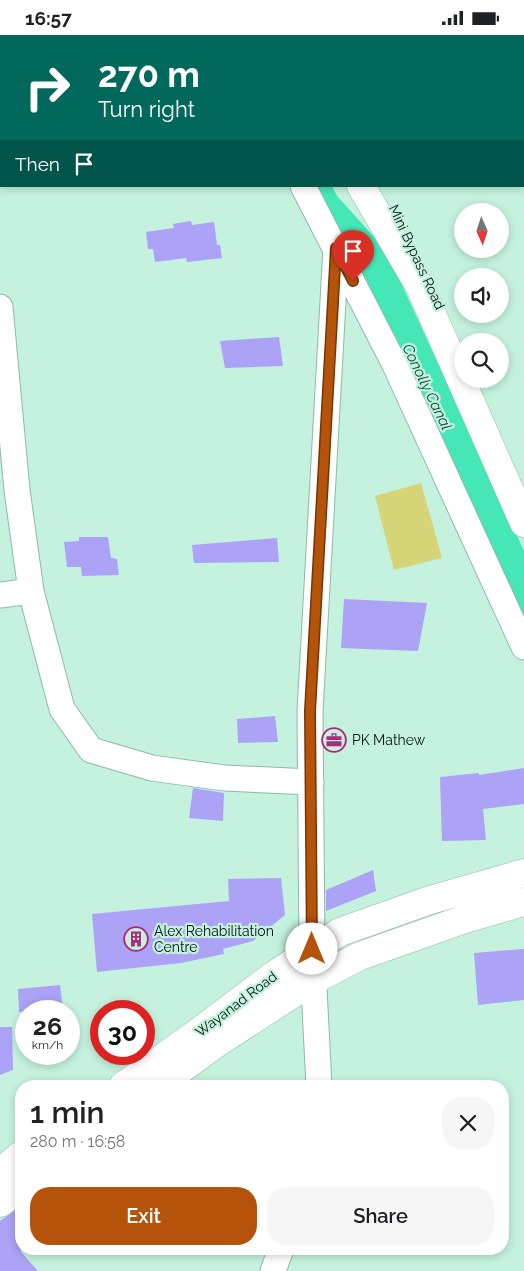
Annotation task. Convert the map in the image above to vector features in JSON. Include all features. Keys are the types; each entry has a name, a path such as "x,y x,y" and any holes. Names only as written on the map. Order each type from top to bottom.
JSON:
{"main road":[{"name":"Mini Bypass Road","path":"362,187 420,287 524,523"},
{"name":"Mini Bypass Road","path":"384,187 396,207 454,339"},
{"path":"476,388 524,494"},
{"name":"Wayanad Road","path":"131,1080 312,949 340,932 427,901 524,873"},
{"path":"166,1080 217,1043 314,980 360,956 465,919 524,902"},
{"path":"0,1172 15,1160"},
{"path":"0,1203 15,1192"}],"street":[{"path":"304,187 394,363 524,647"},
{"path":"319,1080 312,949 310,711 336,248"},
{"path":"0,307 2,346 17,490 31,591 62,709 90,750 152,768 224,778 311,782"},
{"path":"0,595 31,591"},
{"path":"273,1271 279,1255"}],"shaded area":[{"path":"421,483 442,558 394,570 375,496"}],"water":[{"name":"Conolly Canal","path":"311,187 332,187 337,196 386,250 524,551 524,627"}],"building":[{"path":"191,221 192,225 214,222 217,245 220,245 222,258 187,262 186,258 155,262 153,249 148,249 146,232 174,228 173,224"},
{"path":"279,337 283,366 225,368 220,341"},
{"path":"79,537 108,537 111,558 117,559 119,575 82,576 81,567 67,567 64,542 79,541"},
{"path":"277,538 279,562 194,563 192,545"},
{"path":"344,599 427,603 418,651 341,648"},
{"path":"275,716 278,742 238,743 237,719"},
{"path":"524,768 524,804 483,809 486,840 442,841 440,777 479,773 479,775"},
{"path":"193,788 224,793 223,821 189,818"},
{"path":"373,870 376,891 326,911 326,890"},
{"path":"281,878 285,915 253,941 223,949 224,954 181,963 97,972 92,914 229,901 228,879"},
{"path":"524,949 524,1000 478,1005 474,953"},
{"path":"60,985 62,1000 18,1000 18,989"},
{"path":"0,1027 12,1027 13,1070 0,1075"},
{"path":"15,1210 15,1255 24,1255 38,1271 0,1271 0,1221"}],"place":[{"name":"PK Mathew","path":"334,740"},
{"name":"Alex Rehabilitation Centre","path":"136,939"}],"route":[{"path":"312,949 310,711 336,248 353,281"}]}
